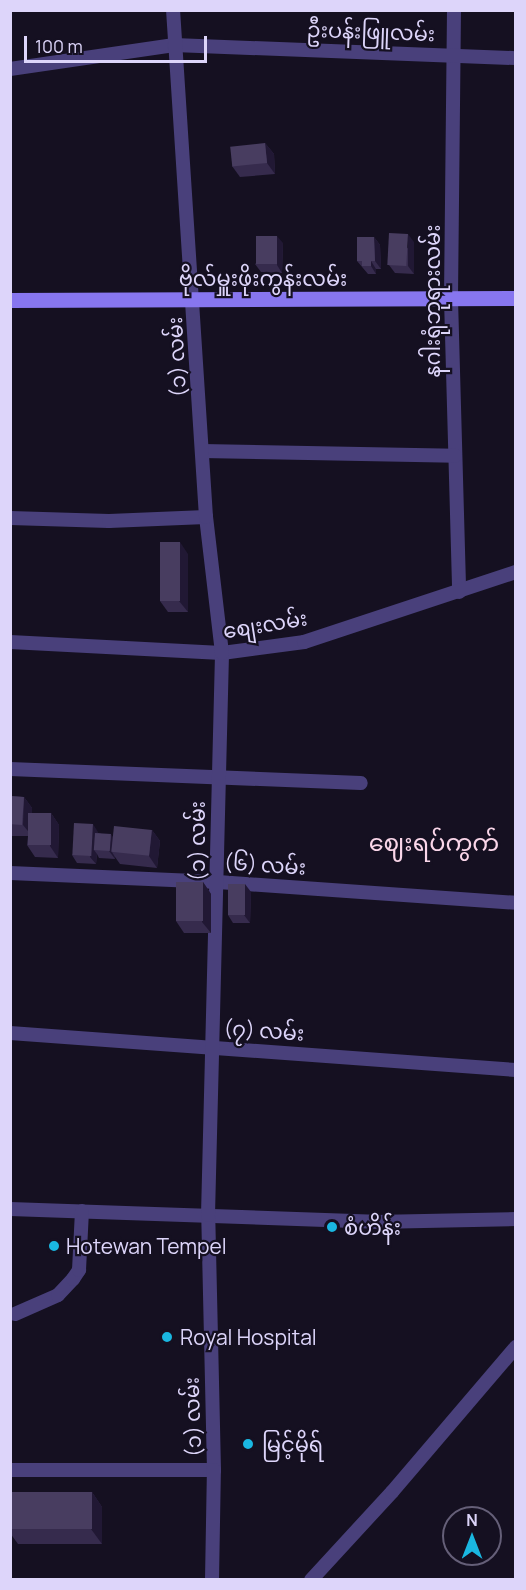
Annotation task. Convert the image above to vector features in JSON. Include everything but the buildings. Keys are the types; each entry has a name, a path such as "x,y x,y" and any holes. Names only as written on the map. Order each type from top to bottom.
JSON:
{"street":[{"name":"(၁) လမ်း","path":"10,1470 214,1470 208,1215 214,1048 222,653 206,517 194,299 173,10"},
{"name":"နဂါးရုံဘုရားလမ်း","path":"454,10 451,298 459,592"},
{"name":"ဦးပန်းဖြူလမ်း","path":"10,69 174,45 516,58"},
{"name":"ဗိုလ်မှူးဖိုးကွန်းလမ်း","path":"10,300 516,298"},
{"path":"202,451 455,456"},
{"path":"10,518 109,520 206,517"},
{"name":"စျေးလမ်း","path":"10,642 222,653 304,642 516,572"},
{"path":"10,769 218,780 361,783"},
{"name":"(၆) လမ်း","path":"10,873 218,882 516,903"},
{"name":"(၇) လမ်း","path":"10,1033 516,1070"},
{"path":"10,1209 375,1222 516,1219"},
{"path":"15,1314 58,1295 79,1270 82,1211"},
{"path":"311,1580 392,1492 516,1347"},
{"path":"213,1580 214,1470"}],"place":[{"name":"စံဟိန်း","path":"332,1227"},
{"name":"Hotewan Tempel","path":"54,1246"},
{"name":"Royal Hospital","path":"167,1337"},
{"name":"မြင့်မိုရ်","path":"248,1444"}],"district":[{"name":"ဈေးရပ်ကွက်","path":"434,842"}]}
